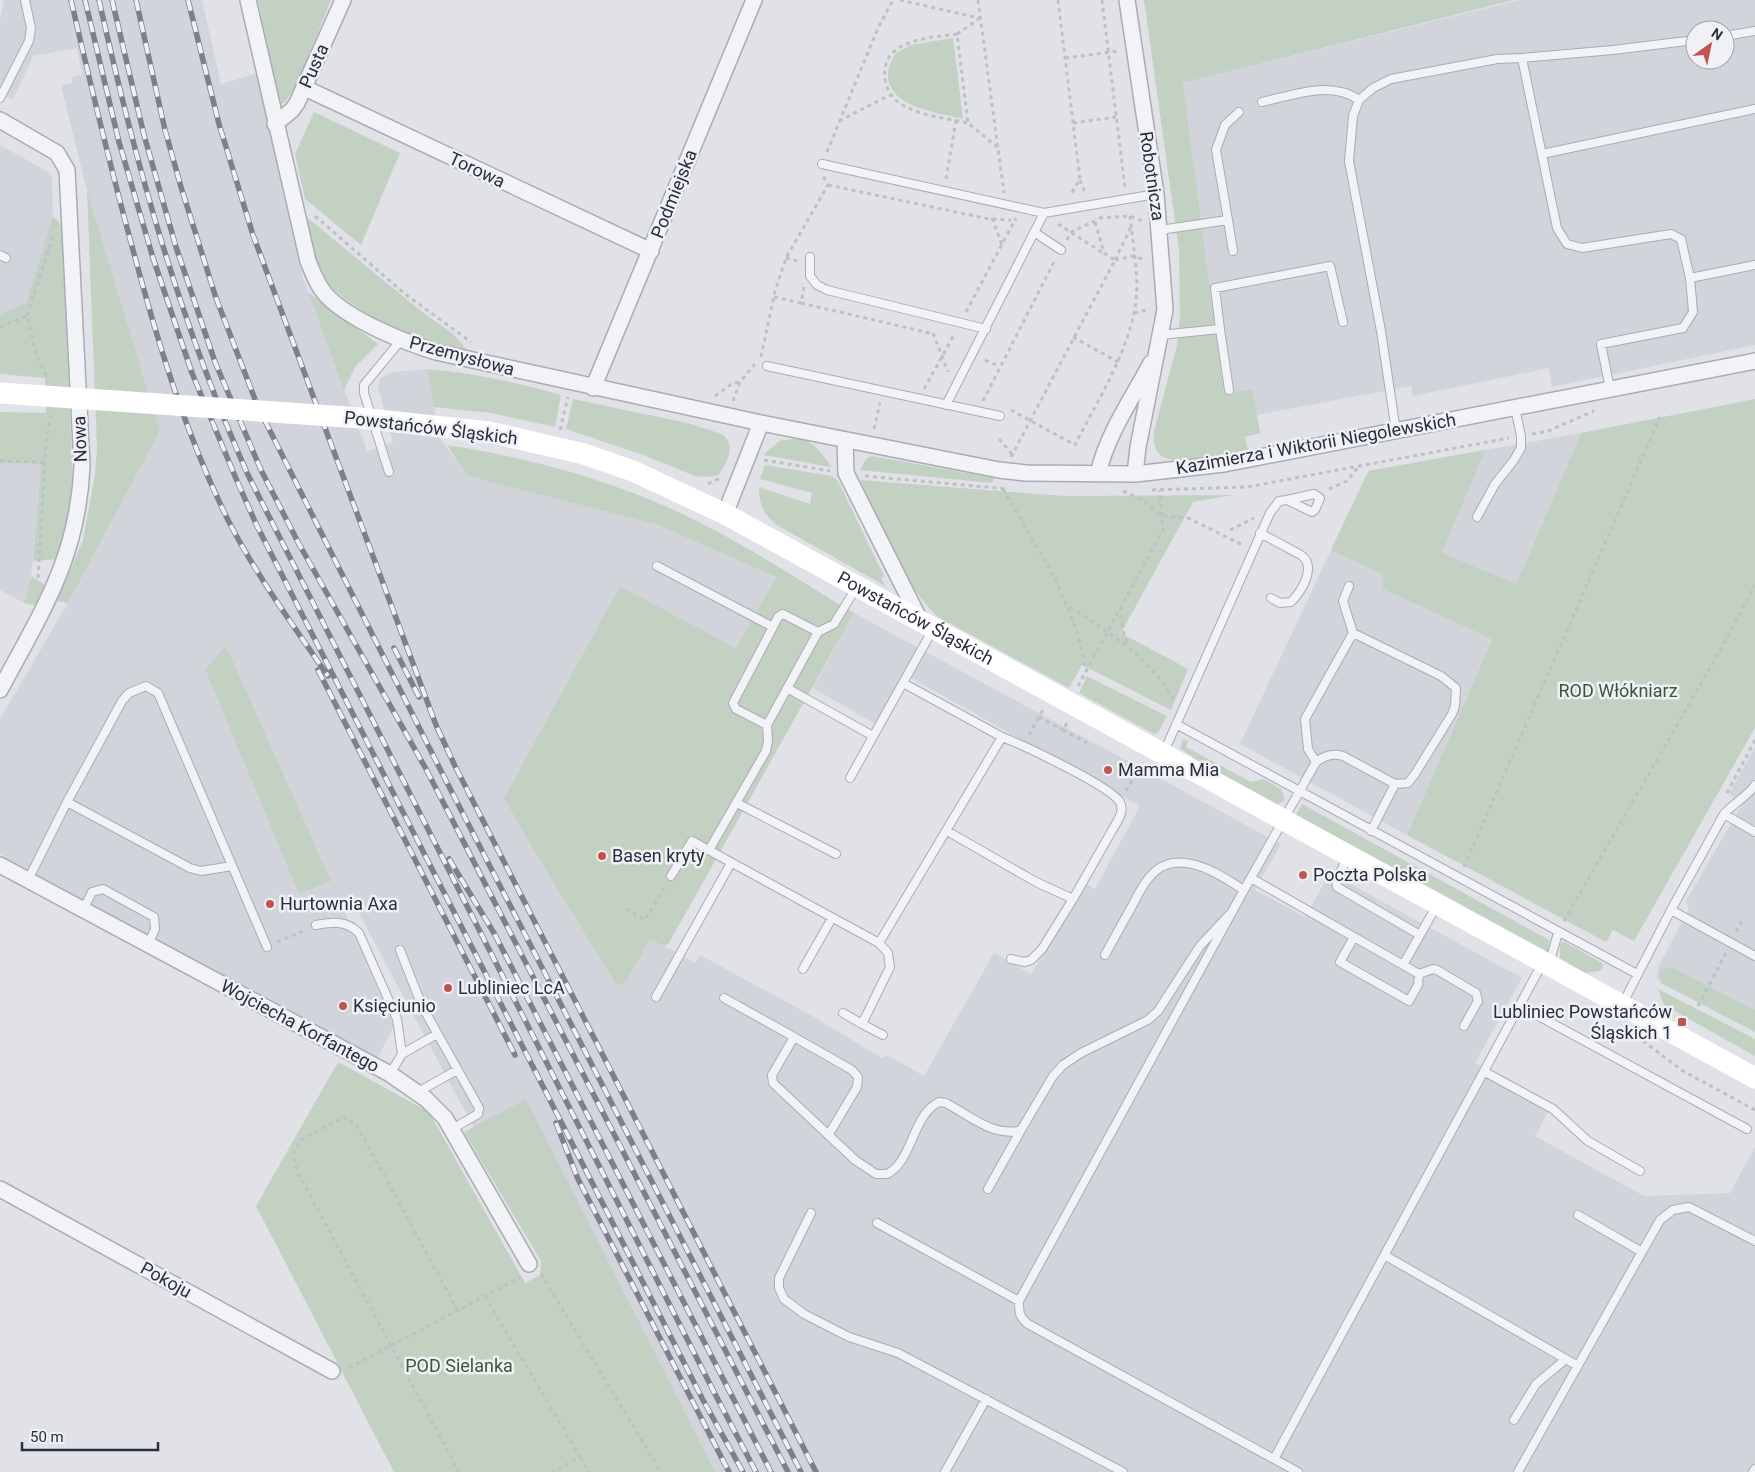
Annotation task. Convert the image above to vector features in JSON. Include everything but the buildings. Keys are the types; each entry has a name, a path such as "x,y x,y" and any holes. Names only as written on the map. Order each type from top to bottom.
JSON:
{"main road":[{"name":"Powstańców Śląskich","path":"0,393 360,418 489,432 584,454 633,471 725,514 1755,1078"}],"street":[{"name":"Przemysłowa","path":"248,0 275,124 308,260 318,284 337,304 401,340 436,352 593,388 761,423"},
{"name":"Pusta","path":"275,124 292,110 305,88 343,0"},
{"name":"Podmiejska","path":"593,388 754,0"},
{"name":"Robotnicza","path":"1127,0 1156,194 1160,230 1164,310 1135,474"},
{"name":"Torowa","path":"305,88 651,251"},
{"name":"Nowa","path":"0,120 57,153 67,170 82,466 74,534 61,574 0,690"},
{"name":"Robotnicza","path":"1098,474 1115,428 1156,352"},
{"name":"Kazimierza i Wiktorii Niegolewskich","path":"761,423 999,470 1135,474 1224,464 1755,361"},
{"path":"725,514 761,423"},
{"path":"844,440 846,473 927,626"},
{"name":"Wojciecha Korfantego","path":"0,865 390,1074 418,1092 437,1109 452,1129 529,1264"},
{"name":"Pokoju","path":"0,1189 332,1370"}],"lane":[{"path":"0,98 29,41 31,28 25,0"},
{"path":"1735,34 1755,31"},
{"path":"1396,431 1381,331 1349,161 1353,116 1359,100 1373,88 1391,79 1497,59 1613,50 1685,41"},
{"path":"1522,58 1557,228 1567,244 1582,248 1671,234 1681,239 1690,278 1693,312 1682,328 1601,344 1610,390"},
{"path":"1262,102 1328,90 1349,93 1359,100"},
{"path":"1542,154 1755,109"},
{"path":"1233,251 1216,150 1225,125 1239,112"},
{"path":"822,164 1044,213 1156,194"},
{"path":"946,405 1044,213"},
{"path":"1160,230 1228,220"},
{"path":"1034,232 1060,250"},
{"path":"810,257 810,276 816,285 826,290 986,329"},
{"path":"1690,278 1755,265"},
{"path":"1228,390 1215,288 1330,266 1343,322"},
{"path":"1160,336 1220,329"},
{"path":"389,472 364,393 364,386 401,340"},
{"path":"768,363 1000,416"},
{"path":"1478,517 1495,484 1521,448 1515,408"},
{"path":"1163,753 1270,513 1280,501 1318,495 1320,498 1312,512 1287,500"},
{"path":"1260,533 1302,555 1310,565 1309,571 1291,602 1280,603 1271,598"},
{"path":"658,566 772,626"},
{"path":"709,850 768,747 767,726 818,632 834,624 857,586"},
{"path":"1298,1472 1028,1324 1020,1317 1019,1301 1230,914 1316,762 1336,754 1395,784 1408,783 1456,706 1456,688 1450,681 1352,633 1343,607 1343,601 1349,586"},
{"path":"767,726 736,709 733,703 772,626 778,617 783,614 818,632"},
{"path":"850,778 903,683 927,626"},
{"path":"1316,762 1308,750 1305,719 1352,633"},
{"path":"903,683 1002,737 1023,745 1102,788 1120,802 1122,807 1118,820 1073,899 1036,955 1025,962 1011,959"},
{"path":"28,880 67,802 122,701 129,693 137,688 146,686 158,693 267,947"},
{"path":"787,688 873,736"},
{"path":"1176,724 1558,933 1637,974"},
{"path":"879,943 1002,737"},
{"path":"1371,831 1395,784"},
{"path":"1622,1005 1671,910 1724,814 1738,800 1753,794 1755,785"},
{"path":"67,802 190,868 201,870 232,866"},
{"path":"737,802 836,854"},
{"path":"1724,814 1755,832"},
{"path":"947,832 1036,882 1073,899"},
{"path":"671,876 692,841 879,943 888,953 890,967 862,1024"},
{"path":"1349,855 1336,880 1337,887 1420,935"},
{"path":"1105,955 1146,879 1161,866 1181,862 1196,865 1209,870 1244,890"},
{"path":"656,997 731,863"},
{"path":"1250,878 1419,974"},
{"path":"84,910 92,892 102,889 154,917 155,929 148,945"},
{"path":"1403,965 1438,904"},
{"path":"1671,910 1755,956"},
{"path":"988,1189 1053,1076 1063,1065 1081,1053 1148,1020 1158,1010 1200,946 1230,914"},
{"path":"804,969 832,918"},
{"path":"316,925 343,922 352,926 359,933 397,1019 402,1054"},
{"path":"1274,1459 1386,1256 1520,1006 1546,964 1558,933"},
{"path":"1354,937 1340,962 1409,1001 1418,985 1419,974"},
{"path":"400,950 422,1006 479,1108 478,1114 452,1129"},
{"path":"1419,974 1433,968 1476,993 1478,1001 1464,1026"},
{"path":"724,998 852,1070 858,1077 857,1087 829,1134"},
{"path":"1520,1006 1747,1129"},
{"path":"843,1013 883,1035"},
{"path":"390,1074 402,1054 437,1034"},
{"path":"794,1037 772,1074 773,1083 863,1166 882,1175 891,1172 896,1166 928,1110 939,1102 946,1103 995,1130 1004,1132 1021,1130"},
{"path":"418,1092 458,1070"},
{"path":"1485,1072 1553,1109 1588,1141 1640,1171"},
{"path":"1518,1472 1660,1220 1672,1210 1689,1207 1755,1241"},
{"path":"811,1213 782,1268 779,1288 784,1299 804,1314 849,1337 898,1353 1123,1472"},
{"path":"1578,1215 1642,1252"},
{"path":"877,1223 1019,1301"},
{"path":"1386,1256 1578,1366"},
{"path":"1514,1420 1536,1384 1566,1359"},
{"path":"945,1472 986,1399"}],"path":[{"path":"893,0 878,28 822,164 820,170 828,185 992,220 1016,218 924,390 914,388"},
{"path":"900,0 980,18"},
{"path":"978,0 1004,194"},
{"path":"1058,0 1080,179 1086,195"},
{"path":"1102,0 1125,189"},
{"path":"980,18 957,34 912,41 892,52 884,74 890,95 912,110 968,123 998,148"},
{"path":"957,34 968,123"},
{"path":"1065,58 1133,50"},
{"path":"839,121 890,95"},
{"path":"1073,123 1116,117"},
{"path":"945,185 956,120"},
{"path":"1070,197 1080,179"},
{"path":"731,406 740,382 760,357 774,297 786,258 828,185"},
{"path":"294,199 405,294 468,339 474,345 478,356 477,361"},
{"path":"986,201 1002,245"},
{"path":"1074,445 1118,362 1130,330 1134,313 1136,287 1130,216"},
{"path":"1085,219 1095,220 1130,216 1143,222"},
{"path":"982,402 999,366 1071,232 1095,220"},
{"path":"1095,220 1104,253"},
{"path":"1065,222 1056,223 1115,260 1134,256"},
{"path":"1010,460 1131,226"},
{"path":"27,316 54,235"},
{"path":"801,303 804,287 810,276"},
{"path":"774,297 934,334"},
{"path":"1134,313 1155,308"},
{"path":"926,314 951,380"},
{"path":"1073,337 1118,362"},
{"path":"760,357 768,363"},
{"path":"985,358 999,366"},
{"path":"713,402 721,391 740,382"},
{"path":"561,428 569,394"},
{"path":"870,445 880,403"},
{"path":"1459,879 1660,418"},
{"path":"998,439 1012,455"},
{"path":"764,460 835,472"},
{"path":"0,461 45,462 38,581"},
{"path":"1318,495 1342,485 1359,466"},
{"path":"702,484 710,484 726,473"},
{"path":"1003,489 1070,607 1082,644 1085,670"},
{"path":"1121,490 1146,502 1162,516 1188,518 1252,550"},
{"path":"1075,691 1163,530 1160,490"},
{"path":"1230,530 1239,523 1270,513"},
{"path":"1558,933 1721,649 1755,585"},
{"path":"1122,605 1122,630 1128,647"},
{"path":"1070,607 1128,647 1160,678 1182,711"},
{"path":"1023,745 1043,710"},
{"path":"1039,717 1087,743"},
{"path":"1063,730 1067,723"},
{"path":"1724,814 1720,805 1755,740"},
{"path":"1120,802 1142,764"},
{"path":"626,909 645,920 671,876"},
{"path":"1698,1006 1742,921"},
{"path":"267,947 316,925"},
{"path":"458,1311 356,1124 344,1117 302,1139 293,1154 297,1171 459,1472"},
{"path":"349,1368 521,1277 529,1264 544,1275 661,1472"},
{"path":"485,1296 589,1472"},
{"path":"553,1472 580,1457"}],"shaded area":[{"path":"4,0 202,0 221,84 259,73 303,278 367,451 393,443 378,386 381,378 393,372 427,369 440,438 467,476 655,524 776,577 736,648 620,586 505,797 551,879 617,986 626,982 650,938 695,963 700,955 809,1014 882,1058 888,1055 924,1076 994,953 1031,974 1085,883 1095,889 1140,806 904,674 875,724 813,688 854,613 1281,844 1255,890 1305,917 1330,873 1522,978 1475,1063 1552,1105 1535,1136 1644,1196 1730,1193 1755,1147 1755,1472 684,1472 488,1154 357,910 344,910 394,1026 377,1059 0,854 0,719 68,603 160,431 90,203 61,85 72,83 72,77 82,74 77,48 33,56 13,100 0,93 0,19"},
{"path":"1519,0 1755,0 1755,345 1552,387 1549,368 1413,396 1411,386 1257,415 1253,389 1224,393 1183,83"},
{"path":"0,145 47,171 52,178 53,216 26,303 0,314"},
{"path":"1581,433 1407,835 1240,744 1368,471"},
{"path":"0,463 41,464 30,590 24,603 0,590"},
{"path":"1755,747 1755,1030 1657,979 1658,967 1689,909 1686,901 1743,803 1729,794"}],"green space":[{"path":"258,0 331,0 296,87 284,103 279,104 277,100"},
{"path":"1144,0 1514,0 1183,83 1224,393 1253,389 1260,433 1245,437 1248,450 1200,460 1173,460 1164,457 1157,451 1154,444 1154,431 1177,345 1180,315 1179,250"},
{"path":"953,38 963,119 928,111 904,101 895,94 890,84 888,72 895,54 911,45"},
{"path":"314,112 400,153 361,245 305,199 295,154"},
{"path":"87,191 160,431 68,603 57,601 83,540 95,474 97,448"},
{"path":"304,215 421,311 453,334 467,350 430,342 399,331 364,312 340,295 325,280 317,265"},
{"path":"53,216 62,226 73,486 70,511 58,559 33,561 41,464 0,463 0,412 46,413 45,378 0,374 0,314 26,303"},
{"path":"308,292 378,344 355,367 344,390"},
{"path":"427,369 494,379 561,395 555,427 491,413 434,407"},
{"path":"573,399 687,423 722,434 729,443 730,448 725,465 718,475 711,477 695,476 646,456 566,429"},
{"name":"ROD Włókniarz","path":"1755,399 1755,728 1634,941 1613,930 1606,942 1407,835 1492,639 1383,589 1382,574 1331,550 1369,471 1485,450 1442,553 1516,584 1581,433"},
{"path":"797,438 817,448 831,467 763,455 779,441"},
{"path":"447,445 543,464 637,494 717,531 854,613 669,943 664,946 650,939 626,982 617,986 504,798 620,586 736,648 776,577 655,524 467,476"},
{"path":"872,456 994,478 992,483 860,470 866,459"},
{"path":"765,465 832,476 838,481 884,576 881,578 885,586 771,520 762,507 759,487 810,504 812,493 760,479"},
{"path":"860,480 1064,496 1234,495 1193,502 1121,633 1188,669 1171,710 1082,665 1069,688 938,617 913,587 902,570"},
{"path":"32,576 45,585 36,606 24,603"},
{"path":"226,646 331,881 299,894 205,669"},
{"path":"1087,676 1167,716 1158,733 1154,734 1079,693"},
{"path":"1183,739 1188,741 1186,747 1251,782 1264,779 1281,789 1285,800 1277,805 1202,764 1180,748"},
{"path":"1302,804 1549,940 1548,952 1296,815"},
{"path":"1563,941 1602,963 1603,967 1600,971 1584,973 1560,958 1560,945"},
{"path":"1671,967 1755,1010 1755,1032 1661,983 1659,978 1661,970"},
{"path":"1658,989 1755,1039 1755,1056 1664,1005"},
{"name":"POD Sielanka","path":"338,1062 429,1112 525,1283 540,1275 541,1261 464,1132 526,1099 715,1472 394,1472 256,1206"}],"railway":[{"path":"71,0 136,261 165,360 187,425 213,489 239,540 275,600 328,676"},
{"path":"85,0 119,142 153,258 192,373 257,526 703,1400 743,1472"},
{"path":"99,0 144,182 180,300 223,417 248,475 756,1472"},
{"path":"112,0 144,135 176,247 215,362 261,470 299,544 426,769 788,1472"},
{"path":"136,0 165,130 181,187 216,298 258,407 438,765 801,1472"},
{"path":"188,0 219,124 253,235 436,725 455,766 816,1472"},
{"path":"394,648 419,697"},
{"path":"318,670 515,1055"},
{"path":"449,859 494,933 771,1472"},
{"path":"556,1123 578,1179 729,1472"}],"place":[{"name":"Mamma Mia","path":"1108,770"},
{"name":"Basen kryty","path":"602,856"},
{"name":"Poczta Polska","path":"1303,875"},
{"name":"Hurtownia Axa","path":"270,904"},
{"name":"Lubliniec LcA","path":"448,988"},
{"name":"Księciunio","path":"343,1006"},
{"name":"Lubliniec Powstańców Śląskich 1","path":"1682,1022"}]}
